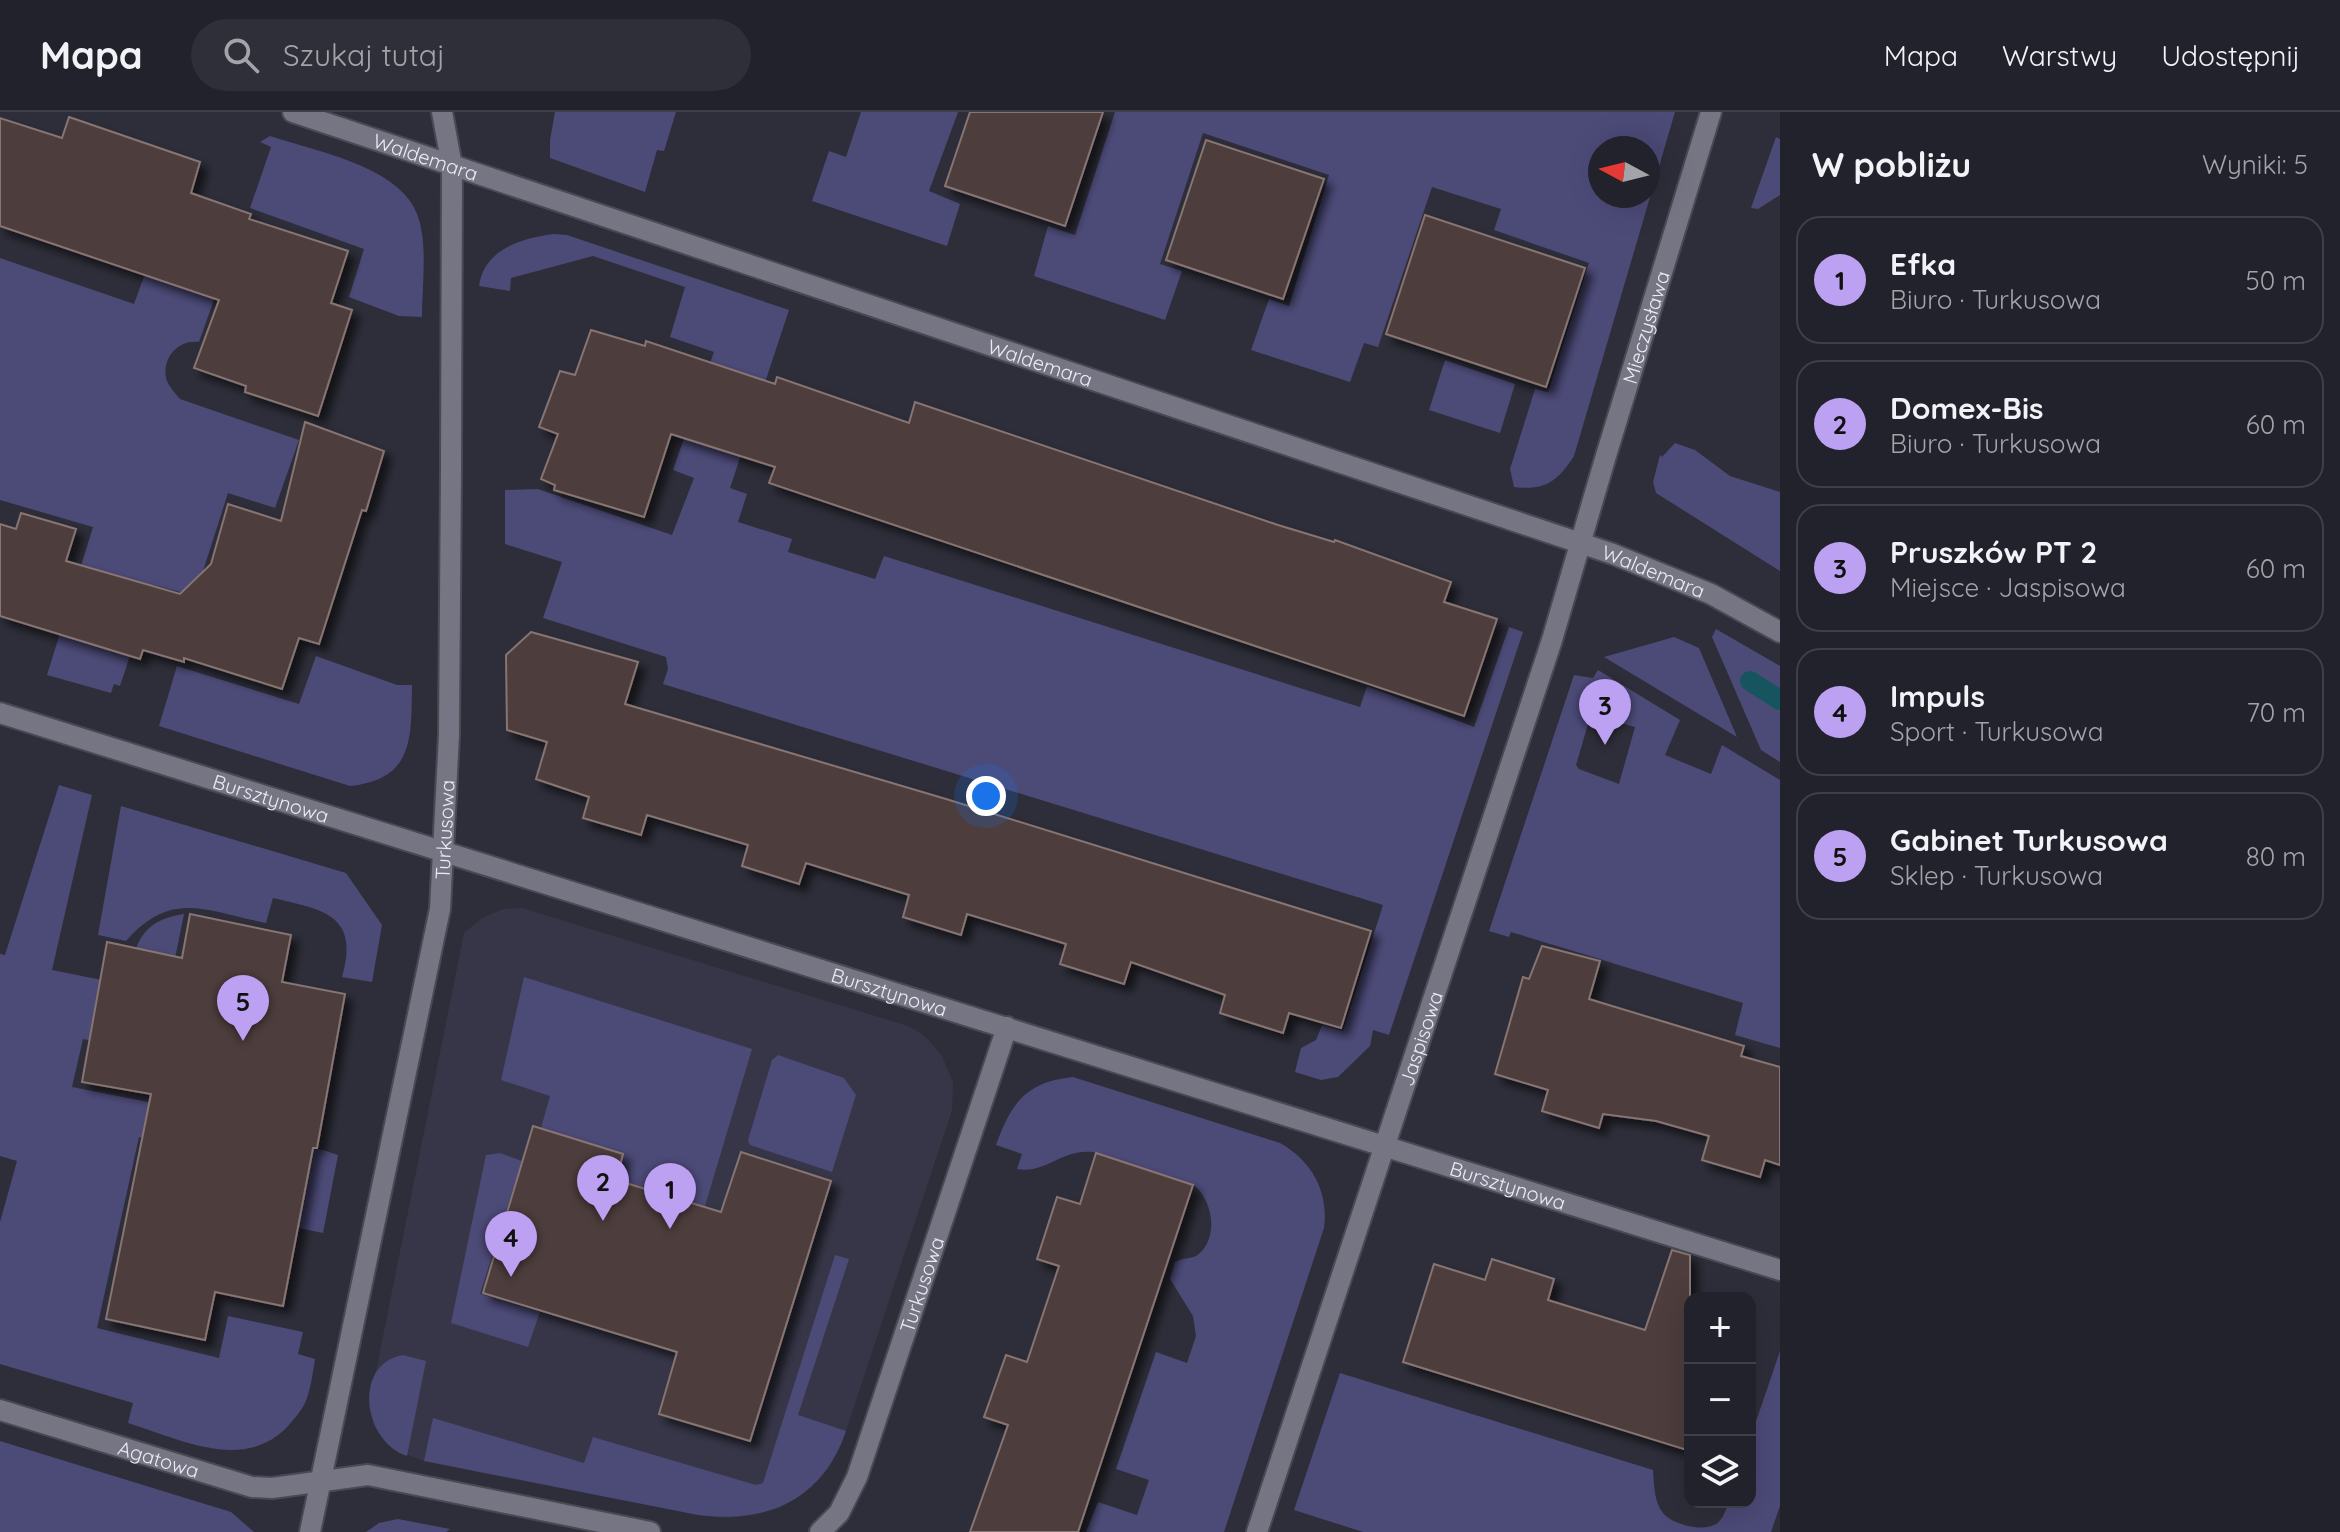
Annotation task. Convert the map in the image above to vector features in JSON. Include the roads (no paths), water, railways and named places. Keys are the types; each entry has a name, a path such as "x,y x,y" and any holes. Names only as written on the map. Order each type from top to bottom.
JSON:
{"street":[{"name":"Waldemara","path":"293,112 1581,543 1689,583 1780,632"},
{"name":"Turkusowa","path":"310,1532 440,909 451,638 452,166 442,112"},
{"name":"Mieczysława","path":"1581,543 1711,112"},
{"name":"Jaspisowa","path":"1257,1532 1552,640 1581,543"},
{"name":"Bursztynowa","path":"0,713 1780,1270"},
{"name":"Turkusowa","path":"820,1532 839,1513 857,1477 1007,1027"},
{"name":"Agatowa","path":"0,1410 252,1487 272,1488 319,1482"},
{"path":"319,1482 368,1475 650,1532"}],"waterway":[{"path":"1750,681 1780,700"}],"place":[{"name":"Pruszków PT 2","path":"1605,745"},
{"name":"Gabinet Turkusowa","path":"243,1041"},
{"name":"Domex-Bis","path":"603,1221"},
{"name":"Efka","path":"670,1229"},
{"name":"Impuls","path":"511,1277"}]}
